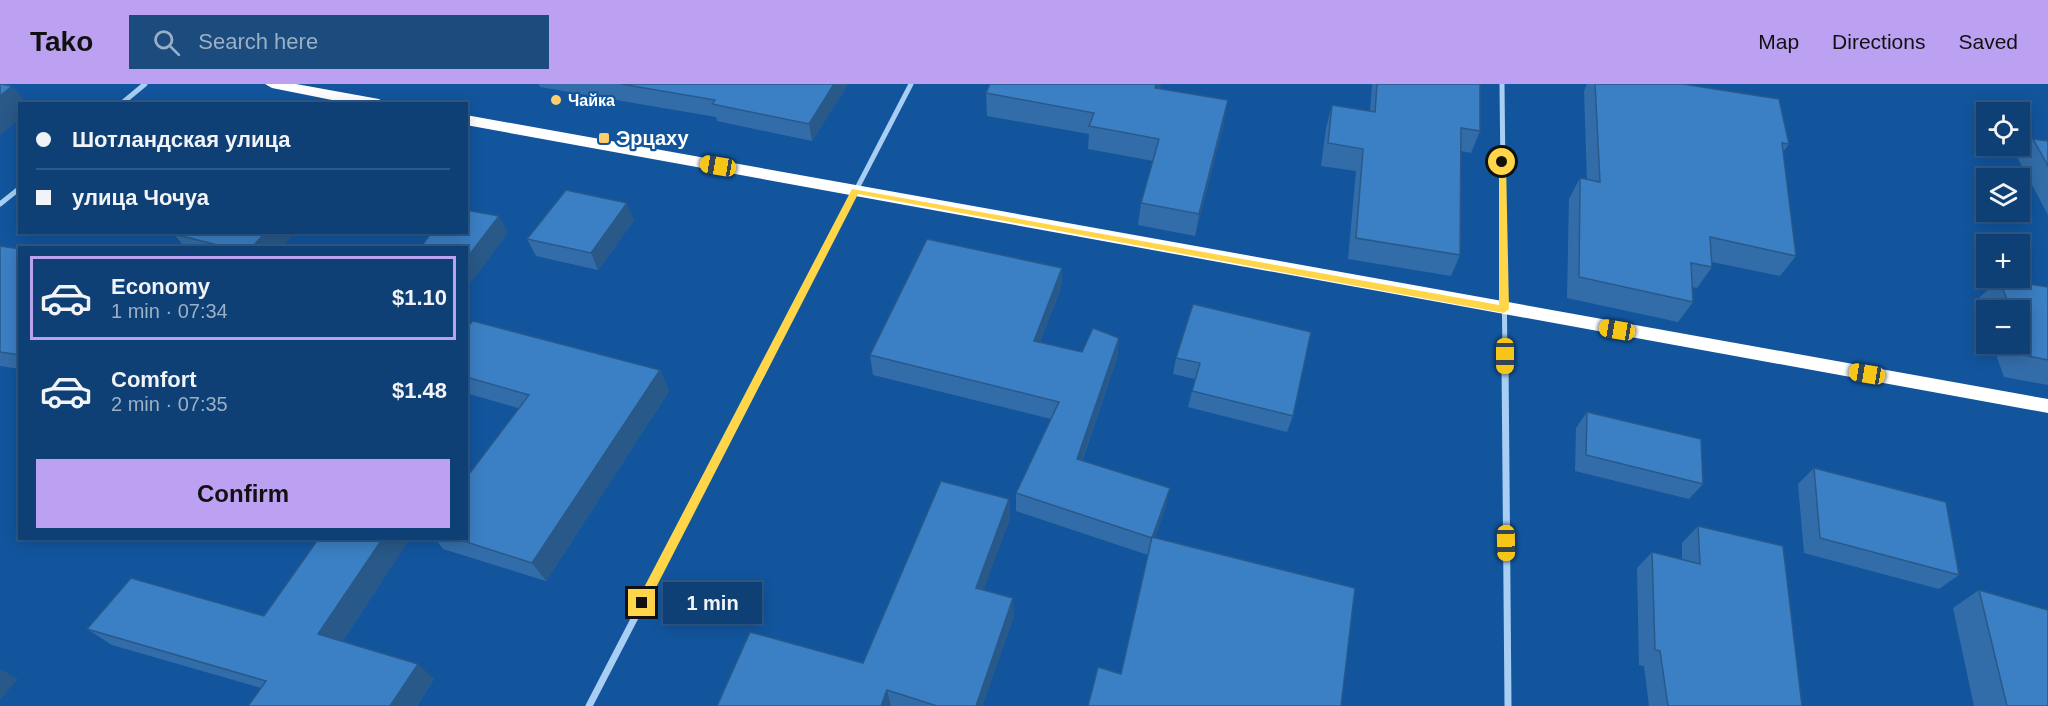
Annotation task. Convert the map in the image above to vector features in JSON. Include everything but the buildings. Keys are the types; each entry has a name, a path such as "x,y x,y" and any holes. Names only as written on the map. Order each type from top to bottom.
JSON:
{"highway":[{"path":"272,84 368,102"},
{"path":"468,120 2048,406"}],"street":[{"path":"123,102 145,84"},
{"path":"589,706 910,84"},
{"path":"1502,84 1508,706"},
{"path":"0,204 18,190"}],"place":[{"name":"Чайка","path":"556,100"},
{"name":"Эрцаху","path":"604,138"}],"route":[{"path":"642,603 855,191 1504,309 1502,162"}]}
